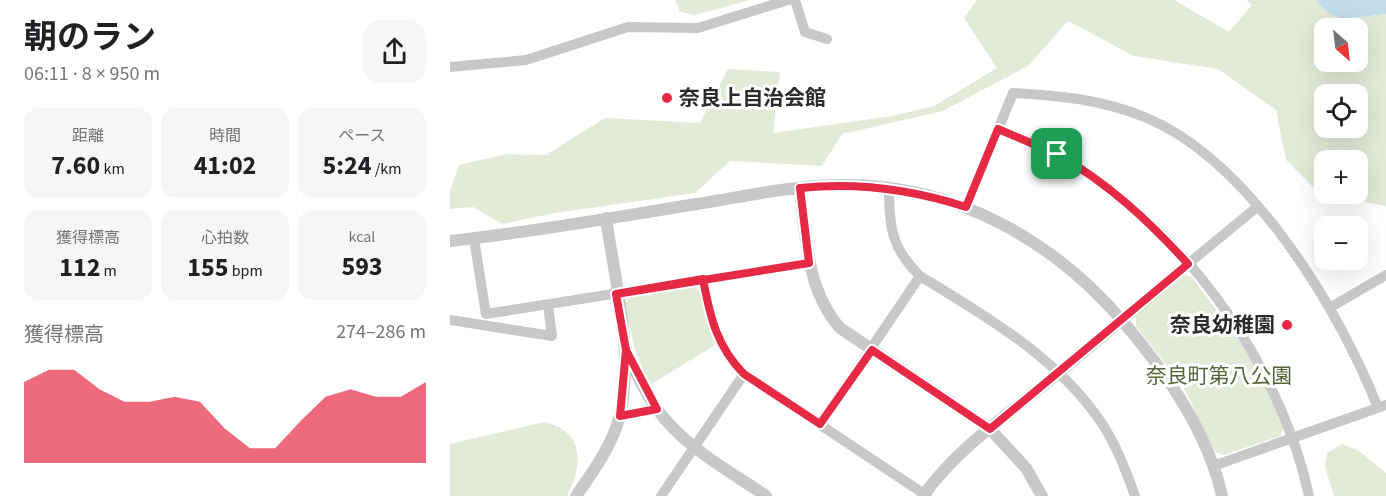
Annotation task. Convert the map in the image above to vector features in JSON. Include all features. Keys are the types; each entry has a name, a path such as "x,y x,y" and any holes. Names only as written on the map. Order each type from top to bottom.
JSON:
{"street":[{"path":"450,67 526,60 628,27 698,28 788,0"},
{"path":"795,0 806,32 827,39"},
{"path":"966,207 1013,93 1081,99 1118,108 1171,130 1210,159 1239,185 1331,307 1382,406 1213,466"},
{"path":"998,129 1057,154 1091,175 1145,218 1188,264 1255,356 1293,438 1310,496"},
{"path":"450,241 800,188 845,185 889,188 935,197 966,207 1020,233 1056,256 1086,282 1121,320 1149,353 1176,393 1213,466 1222,496"},
{"path":"800,188 809,263 819,298 827,313 840,328 990,429 1026,468 1042,496"},
{"path":"889,188 889,216 895,243 905,261 920,276 1019,340 1077,391 1103,425 1121,458 1135,496"},
{"path":"703,279 709,311 721,347 744,374 925,495 952,459 980,434 990,429 1059,373 1257,207"},
{"path":"576,496 607,448 620,416 626,350 606,219"},
{"path":"474,238 486,314 809,263"},
{"path":"1331,307 1386,275"},
{"path":"820,424 920,276"},
{"path":"450,320 552,336 548,305"},
{"path":"626,350 657,409 693,447 750,491 766,496"},
{"path":"661,496 744,374"},
{"path":"620,416 657,409"}],"green space":[{"path":"675,0 750,0 695,15 680,12"},
{"path":"977,0 1174,0 1229,32 1252,5 1246,0 1315,0 1342,18 1314,18 1314,72 1368,72 1368,18 1352,18 1386,14 1386,206 1368,203 1368,150 1314,150 1314,188 1286,160 1276,110 1218,69 1134,56 1068,21 1028,66 943,111 842,134 822,166 730,161 695,193 555,213 502,224 473,207 450,209 450,191 459,165 507,154 546,155 605,118 700,123 728,69 780,72 773,133 892,116 934,106 997,68 964,18"},
{"name":"奈良町第八公園","path":"1185,275 1192,277 1251,357 1284,427 1280,436 1224,455 1215,452 1184,388 1136,326 1136,315"},
{"path":"695,286 700,292 715,345 650,385 635,350 624,303 630,297"},
{"path":"544,422 557,426 574,441 578,461 567,496 450,496 450,444"},
{"path":"1342,444 1358,450 1386,473 1386,496 1334,496 1325,467 1327,453"}],"water":[{"path":"1315,0 1386,0 1386,14 1340,18 1330,14"}],"place":[{"name":"奈良上自治会館","path":"667,98"},
{"name":"奈良幼稚園","path":"1287,325"}],"route":[{"path":"1057,154 998,129 966,207 935,197 866,185 823,185 800,188 809,263 703,279 616,294 626,350 620,416 657,409 642,385 626,350 616,294 703,279 714,328 721,347 734,364 744,374 820,424 872,350 990,429 1188,264 1145,218 1083,169 1057,154"}]}
